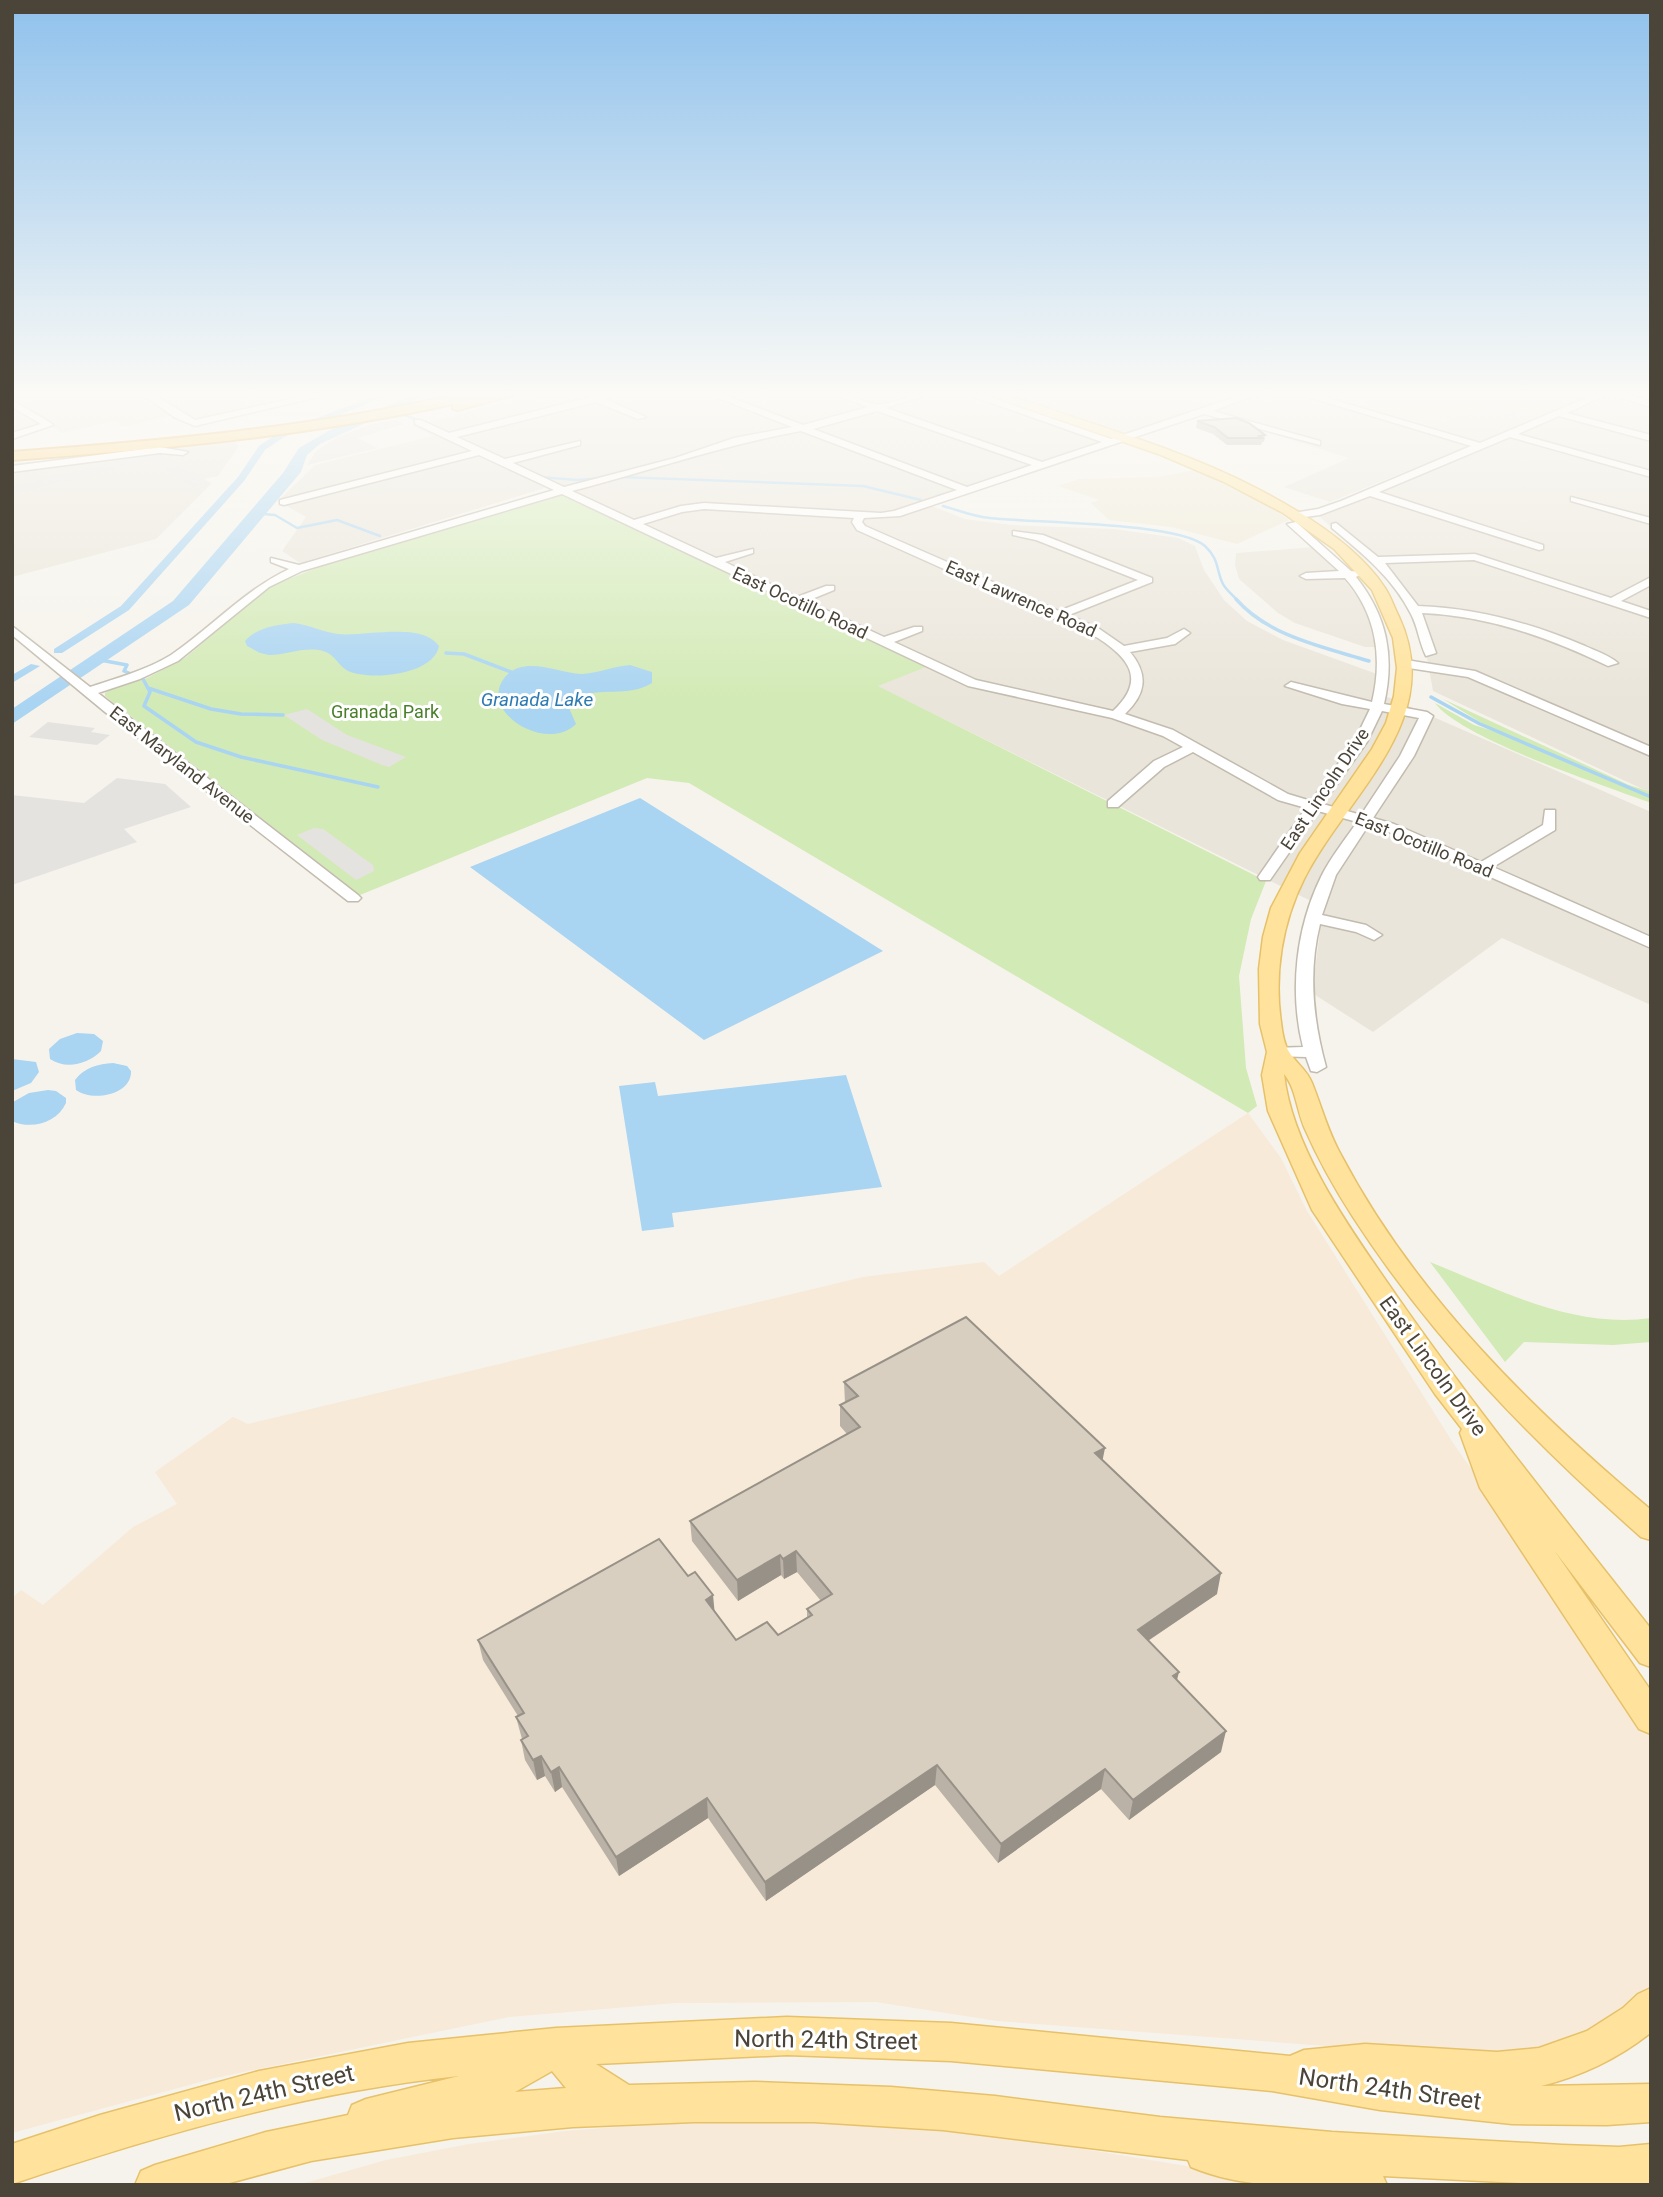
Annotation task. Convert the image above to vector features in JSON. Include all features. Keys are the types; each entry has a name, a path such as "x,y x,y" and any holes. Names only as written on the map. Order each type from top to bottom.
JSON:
{"main road":[{"name":"East Lincoln Drive","path":"1256,498 1339,547 1365,573 1390,609 1398,626 1406,664 1400,710 1381,749 1294,877 1272,944 1269,967 1271,1020 1278,1052 1273,1075 1279,1111 1324,1210 1445,1387 1651,1653"},
{"name":"East Lincoln Drive","path":"1278,1052 1299,1078 1324,1145 1352,1195 1415,1284 1493,1377 1535,1422 1569,1456 1651,1528"},
{"path":"1465,1410 1490,1480 1651,1718"},
{"path":"1272,2072 1374,2063 1499,2071 1537,2067 1571,2058 1598,2046 1639,2019 1651,2007"},
{"name":"North 24th Street","path":"12,2164 100,2135 259,2090 408,2062 555,2047 787,2036 951,2042 1272,2072 1380,2091 1511,2105 1607,2106 1651,2102"},
{"path":"295,2146 337,2126 472,2092 510,2075 555,2047 585,2081 627,2105"},
{"path":"155,2185 295,2146 439,2122 561,2108 627,2105 787,2103 905,2109 1019,2117 1159,2137 1519,2164 1619,2167 1651,2164"},
{"path":"1159,2137 1202,2152 1303,2175 1367,2185"}],"street":[{"path":"284,502 301,498"},
{"path":"89,692 136,676 174,658 265,585 298,569 538,498"},
{"name":"East Ocotillo Road","path":"574,498 972,683 999,686 1035,704 1116,715 1195,746 1265,789 1315,806 1365,818 1483,867 1651,943"},
{"path":"632,524 681,509 704,506 896,514 944,498"},
{"path":"1294,520 1357,498"},
{"path":"1388,498 1539,547 1502,565"},
{"path":"1575,499 1651,521"},
{"name":"East Lawrence Road","path":"860,514 857,522 860,528 1094,630 1122,650 1134,664 1139,680 1135,694 1116,715"},
{"name":"East Lincoln Drive","path":"1265,877 1353,752 1377,707 1383,674 1383,645 1378,622 1366,599 1348,574 1294,520"},
{"path":"1336,526 1377,560 1416,609 1430,653"},
{"path":"1017,533 1039,537 1111,562 1148,580 1058,615"},
{"path":"715,562 749,551"},
{"path":"1377,560 1466,556 1502,565 1651,615"},
{"path":"275,560 298,569"},
{"path":"1306,576 1365,573"},
{"path":"1612,602 1651,580"},
{"path":"796,601 831,588"},
{"path":"1416,609 1460,611 1496,619 1612,663"},
{"name":"East Maryland Avenue","path":"12,629 353,898"},
{"path":"882,642 918,629"},
{"path":"1122,650 1171,641 1184,633"},
{"path":"1406,664 1471,674 1651,752"},
{"path":"1278,1052 1315,1059 1304,986 1313,918 1329,875 1414,744 1427,716 1291,686"},
{"path":"1113,804 1159,764 1195,746"},
{"path":"1483,867 1550,827 1550,813"},
{"path":"1313,918 1361,928 1374,935"},
{"path":"1634,936 1651,924"}],"shaded area":[{"path":"12,498 197,498 156,539 12,577"},
{"path":"282,498 514,498 300,563 282,551 306,517 278,501"},
{"path":"565,498 930,498 919,501 965,519 1012,525 1114,529 1178,538 1195,546 1204,570 1224,600 1247,621 1283,640 1377,674 1374,691 1651,812 1651,1005 1502,938 1373,1032 1312,993 1323,907 877,686 925,666"},
{"path":"1092,498 1253,498 1289,520 1237,544 1171,527 1109,520 1091,503 1099,500"},
{"path":"1316,498 1341,498 1330,502"},
{"path":"1366,498 1651,498 1651,793 1433,691 1427,658 1408,610 1380,570 1320,517"},
{"path":"1314,547 1325,555 1365,607 1378,647 1365,647 1295,623 1278,613 1239,579 1235,565 1236,553"},
{"path":"307,709 347,735 406,757 389,767 382,765 322,740 284,715"},
{"path":"48,722 95,728 91,732 110,735 97,745 29,737"},
{"path":"117,778 165,784 191,807 124,829 137,842 12,885 12,795 84,803"},
{"path":"314,828 323,829 373,865 374,871 356,880 297,835"},
{"path":"1248,1113 1281,1158 1307,1211 1455,1446 1533,1554 1651,1731 1651,1988 1603,2029 1545,2052 1486,2058 997,2021 876,2002 676,2003 509,2017 215,2078 12,2133 12,1598 21,1590 43,1605 133,1527 177,1504 155,1472 233,1417 248,1424 863,1277 984,1262 999,1276"},
{"path":"695,2121 863,2123 992,2134 1303,2185 298,2185 386,2160 469,2144 565,2131"}],"green space":[{"name":"Granada Park","path":"549,498 569,498 926,667 878,686 1266,881 1251,919 1239,976 1246,1068 1257,1106 1248,1113 689,783 647,778 360,895 105,696 110,690 147,678 185,658 270,586 343,558"},
{"path":"1443,699 1629,785 1651,792 1651,803 1535,760 1473,731 1450,717 1435,703 1474,725 1496,732"},
{"path":"1430,1262 1538,1305 1594,1318 1651,1318 1651,1342 1613,1345 1524,1342 1505,1362"}],"water":[{"path":"262,498 280,498 189,605 12,724 12,709 173,601"},
{"name":"Granada Lake","path":"294,623 338,634 420,634 431,638 439,646 435,656 426,664 400,673 371,675 348,671 323,651 269,655 247,646 245,641 255,633"},
{"name":"Granada Lake","path":"630,665 652,672 652,683 633,690 594,693 575,698 569,708 576,724 563,732 548,734 533,731 507,715 500,703 499,690 505,677 522,667 543,667 583,674"},
{"path":"640,798 883,951 704,1040 470,867"},
{"path":"77,1033 94,1034 103,1041 101,1051 77,1064 63,1064 50,1059 49,1049 60,1039"},
{"path":"12,1059 36,1062 39,1072 31,1083 12,1091"},
{"path":"113,1063 127,1066 131,1071 125,1086 101,1096 83,1094 76,1090 75,1080 87,1069"},
{"path":"846,1075 882,1187 672,1213 674,1227 642,1231 619,1086 655,1082 658,1096"},
{"path":"56,1091 66,1098 66,1103 56,1116 35,1125 12,1121 13,1102 29,1093"}],"building":[{"path":"966,1317 1105,1448 1095,1453 1221,1573 1138,1630 1179,1672 1173,1676 1226,1731 1133,1800 1105,1769 1001,1844 937,1765 765,1882 707,1798 616,1857 559,1767 551,1772 541,1756 533,1760 521,1740 528,1736 516,1717 524,1713 478,1640 659,1539 688,1576 695,1572 713,1595 706,1600 736,1640 767,1622 778,1635 812,1615 807,1609 832,1594 796,1551 783,1559 780,1555 737,1580 690,1521 860,1427 840,1405 858,1396 844,1382"}],"waterway":[{"path":"58,651 125,608 224,498"},
{"path":"911,498 921,500"},
{"path":"943,506 984,517 1136,528 1189,538 1210,551 1223,584 1237,600"},
{"path":"263,514 275,515 297,528 337,520 380,536"},
{"path":"1237,600 1264,622 1297,639 1369,661"},
{"path":"446,653 464,654 511,672"},
{"path":"100,660 127,665 124,671 143,679 150,692 144,706 196,742 241,757 378,787"},
{"path":"12,680 35,666"},
{"path":"148,688 211,709 241,714 283,715"},
{"path":"1431,697 1480,724 1651,797"}]}
